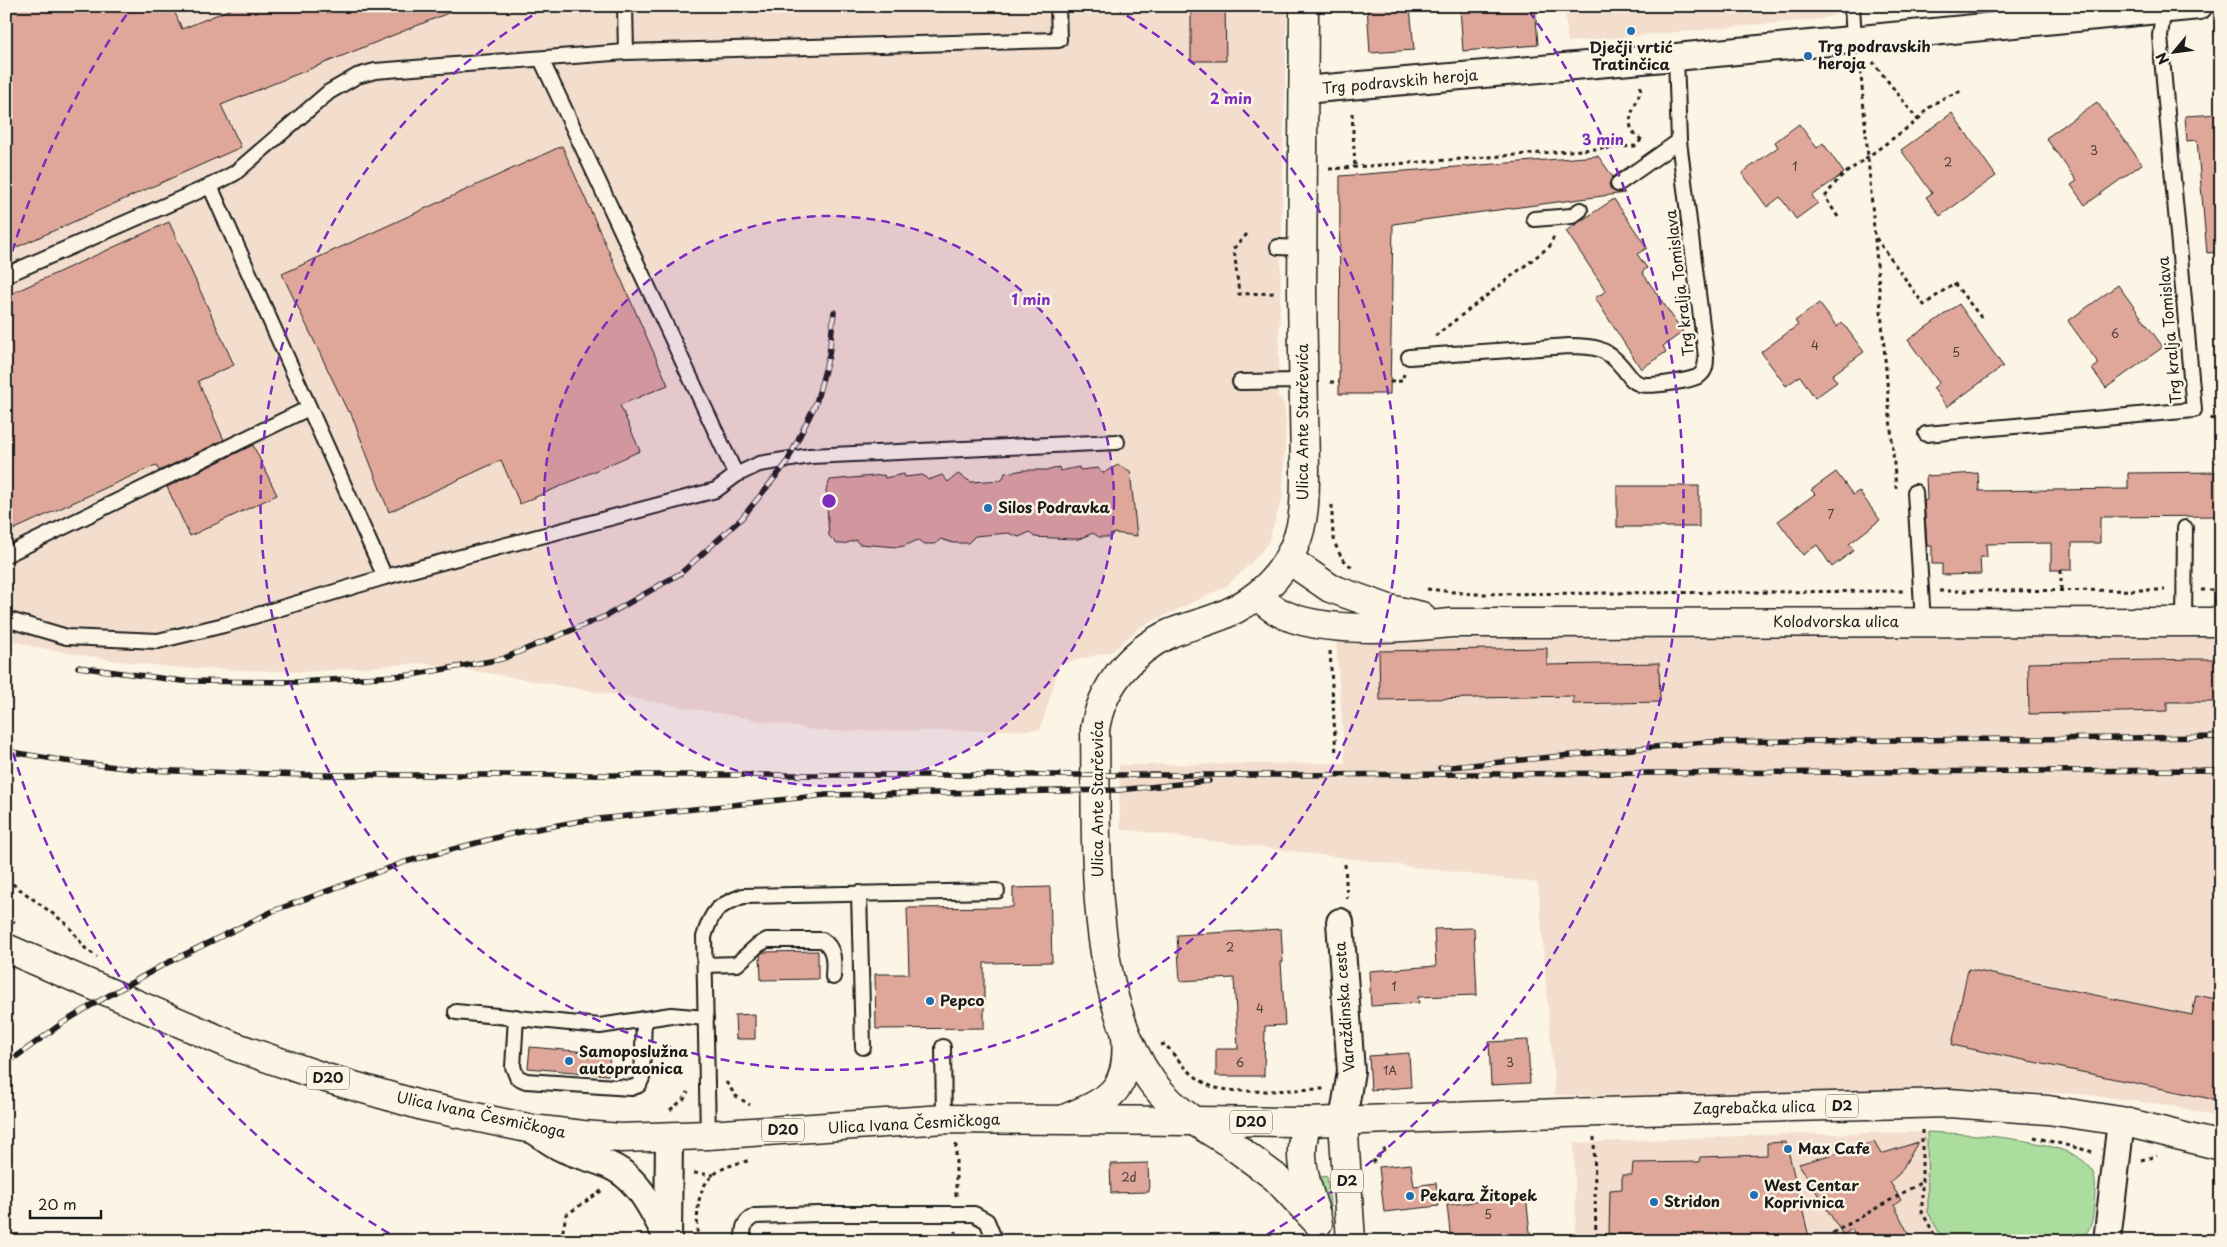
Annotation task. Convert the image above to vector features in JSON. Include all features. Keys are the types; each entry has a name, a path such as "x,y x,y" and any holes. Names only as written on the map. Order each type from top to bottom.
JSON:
{"main road":[{"name":"Ulica Ante Starčevića","path":"1304,6 1304,90 1290,247 1314,382 1305,496 1301,526 1295,547 1278,574 1258,596 1227,614 1171,634 1140,652 1116,678 1105,694 1098,713 1095,730 1100,911 1111,984 1126,1031 1152,1082 1176,1108 1228,1142 1276,1177 1321,1232"},
{"name":"Kolodvorska ulica","path":"1288,559 1317,580 1346,594 1389,608 1452,623"},
{"name":"Kolodvorska ulica","path":"1258,596 1280,613 1315,624 1378,627 1452,623 2221,622"},
{"name":"Ulica Ivana Česmičkoga","path":"6,948 236,1047 326,1078 423,1106 532,1128 621,1138 668,1124 708,1135 944,1120 1344,1121"},
{"name":"Ulica Ante Starčevića","path":"1064,1119 1100,1103 1116,1088 1123,1078 1126,1066 1126,1031"},
{"name":"Zagrebačka ulica","path":"1344,1121 1562,1112 1949,1103 2048,1110 2121,1121 2221,1146"},
{"name":"Varaždinska cesta","path":"1344,1121 1351,1241"},
{"name":"D2","path":"1308,1122 1303,1134 1302,1158 1308,1192 1321,1232"}],"street":[{"name":"Trg podravskih heroja","path":"1304,90 1676,57 1858,48 2164,8 2199,6"},
{"name":"Varaždinska cesta","path":"1340,922 1351,1071 1344,1121"},
{"path":"2107,1241 2121,1121"},
{"path":"668,1124 668,1240"},
{"path":"532,1128 562,1148 612,1166 625,1175 645,1199 668,1240"}],"lane":[{"path":"625,6 626,52"},
{"path":"6,275 210,186 235,172 329,92 357,76 375,71 626,52 1059,40 1058,6"},
{"path":"1852,6 1858,48"},
{"name":"Trg kralja Tomislava","path":"1926,434 2194,410 2160,36 2164,8"},
{"name":"Trg kralja Tomislava","path":"1409,356 1594,346 1610,353 1632,381 1643,385 1692,380 1701,374 1705,367 1706,357 1679,141 1676,57"},
{"path":"541,59 736,475"},
{"path":"1618,184 1679,141"},
{"path":"210,186 385,577"},
{"path":"1534,219 1572,216 1580,210"},
{"path":"1240,382 1314,382"},
{"path":"6,555 309,408"},
{"path":"6,619 67,637 158,641 224,625 385,577 716,490 736,475 760,464 810,456 1117,442"},
{"path":"1915,492 1923,622"},
{"path":"2184,622 2185,528"},
{"path":"708,1135 704,937 709,920 722,904 742,896 997,891"},
{"path":"858,893 863,1047"},
{"path":"705,965 737,964 758,945 767,940 822,940 828,944 832,951 833,977"},
{"path":"456,1012 600,1026 671,1015 706,1018"},
{"path":"516,1017 513,1067 516,1077 526,1081 631,1088 639,1085 642,1078 644,1020"},
{"path":"943,1047 944,1120"},
{"path":"743,1241 743,1228 747,1220 755,1216 896,1213 974,1214 987,1221 994,1241"}],"path":[{"path":"1858,48 1897,492"},
{"path":"1873,62 1918,120"},
{"path":"1329,169 1635,146 1641,140 1635,135 1630,118 1641,85"},
{"path":"1838,217 1825,198 1840,178 1918,120 1925,111 1946,95 1962,91"},
{"path":"1352,112 1355,167"},
{"path":"1390,382 1402,381 1409,356 1550,246 1562,217"},
{"path":"1247,234 1234,248 1239,294 1276,293"},
{"path":"1875,236 1924,305 1954,283 1983,320"},
{"path":"1314,382 1339,382"},
{"path":"2061,570 2062,590"},
{"path":"1423,589 1472,594 1905,591"},
{"path":"1932,591 2221,590"},
{"path":"1330,643 1336,755"},
{"path":"1340,922 1348,910 1345,864"},
{"path":"6,879 68,925 85,948 103,962"},
{"path":"1161,1045 1165,1044 1194,1075 1211,1086 1227,1091 1349,1088"},
{"path":"668,1124 684,1099 690,1083"},
{"path":"1922,1127 1922,1212 1938,1241"},
{"path":"1586,1134 1594,1134 1596,1241"},
{"path":"2028,1135 2052,1140 2078,1150 2117,1157 2144,1161 2157,1156 2166,1158"},
{"path":"1369,1167 1387,1146 1394,1141"},
{"path":"956,1144 956,1204"},
{"path":"697,1241 699,1194 704,1185 731,1165 746,1162 757,1156"},
{"path":"704,1174 716,1175"},
{"path":"1837,1241 1833,1233 1922,1182"},
{"path":"551,1241 562,1235 566,1215 576,1206 609,1186"}],"shaded area":[{"path":"6,6 1287,6 1278,396 1284,403 1286,423 1283,496 1268,543 1254,560 1227,586 1139,628 1113,651 1060,664 1040,730 820,731 421,663 305,672 180,668 118,661 34,647 6,639"},
{"name":"Dječji vrtić Tratinčica","path":"1564,6 1839,6 1834,15 1822,19 1568,42"},
{"path":"1523,637 2221,637 2221,1118 2174,1106 2081,1094 1951,1090 1796,1092 1681,1097 1555,1095 1538,883 1120,829 1119,765 1345,763 1336,642 1383,643"},
{"name":"West Centar Koprivnica","path":"1927,1132 1928,1212 1944,1241 1576,1241 1574,1143 1761,1135"}],"green space":[{"path":"1927,1132 2013,1139 2037,1143 2076,1156 2089,1166 2095,1179 2091,1225 2085,1234 2076,1241 1944,1241 1928,1212"},
{"path":"1327,1176 1332,1224 1329,1223 1316,1178"}],"building":[{"path":"6,6 172,6 182,29 238,6 463,7 221,105 241,147 6,252"},
{"path":"1191,6 1225,6 1226,61 1191,61"},
{"path":"1367,6 1410,6 1414,50 1370,53"},
{"path":"1535,6 1538,45 1463,51 1460,8"},
{"path":"2097,102 2142,164 2085,205 2071,185 2077,181 2046,138"},
{"path":"1952,113 1996,176 1940,216 1926,197 1932,193 1901,150"},
{"path":"2221,114 2221,252 2207,253 2197,140 2187,141 2185,116"},
{"path":"1799,124 1817,148 1823,143 1844,173 1812,196 1818,203 1796,219 1780,197 1767,207 1742,173 1778,147 1775,142"},
{"path":"562,146 668,385 620,405 640,451 520,504 501,460 389,512 350,411 348,412 282,274"},
{"path":"1598,156 1613,177 1609,184 1611,189 1618,193 1623,191 1625,193 1393,224 1390,394 1339,394 1340,176"},
{"path":"1614,199 1647,248 1637,254 1647,268 1642,272 1683,332 1663,346 1666,352 1641,369 1595,298 1606,291 1566,231"},
{"path":"169,222 234,365 198,381 224,440 159,471 156,465 6,533 6,296"},
{"path":"2118,285 2163,347 2106,388 2092,369 2099,364 2068,321"},
{"path":"1819,303 1837,327 1842,322 1864,352 1832,375 1837,382 1815,398 1800,376 1786,386 1761,352 1798,325 1795,321"},
{"path":"1959,304 2003,366 1947,407 1933,388 1939,383 1908,340"},
{"path":"253,445 277,495 190,536 167,487"},
{"path":"1118,465 1130,471 1137,536 1114,533 1110,537 1099,537 1093,533 1079,539 1072,539 1034,537 1030,532 1019,537 1008,533 975,536 968,543 953,543 941,539 935,544 924,544 918,540 898,547 859,544 856,540 837,544 829,536 826,490 830,480 884,475 885,478 904,474 905,477 923,475 928,480 942,475 948,482 958,474 971,482 1002,480 1005,473 1025,470 1050,470 1059,467 1060,471 1079,467 1080,470 1098,468 1103,473"},
{"path":"1836,472 1853,495 1859,491 1880,520 1849,544 1854,550 1832,567 1817,545 1803,555 1778,521 1815,494 1811,490"},
{"path":"2221,472 2221,516 2100,517 2100,543 2072,543 2072,570 2051,570 2051,543 1986,544 1987,557 1980,557 1981,574 1942,575 1942,564 1932,564 1932,546 1927,546 1924,501 1927,500 1926,476 1978,473 1979,491 2128,489 2128,473"},
{"path":"1617,486 1699,486 1699,527 1617,527"},
{"path":"1547,648 1547,665 1659,663 1660,702 1573,704 1573,696 1380,700 1379,651"},
{"path":"2221,659 2221,702 2167,702 2167,711 2029,714 2028,663"},
{"path":"1050,887 1052,962 984,963 984,1028 876,1029 875,974 909,974 907,908 1013,907 1013,888"},
{"path":"1474,928 1477,995 1418,997 1419,1003 1371,1006 1369,971 1436,966 1434,929"},
{"path":"1281,929 1285,1025 1265,1026 1264,1076 1216,1076 1216,1049 1238,1049 1234,978 1180,981 1177,935"},
{"path":"818,951 818,979 761,980 760,955 763,952"},
{"path":"1968,969 2192,1015 2196,995 2221,1000 2221,1101 1952,1045"},
{"path":"755,1014 755,1039 736,1039 735,1015"},
{"path":"1528,1040 1530,1083 1491,1085 1489,1042"},
{"name":"Samoposlužna autopraonica","path":"530,1047 610,1054 608,1075 528,1068"},
{"path":"1409,1053 1411,1087 1371,1090 1369,1056"},
{"name":"West Centar Koprivnica","path":"1786,1142 1810,1241 1697,1241 1697,1235 1609,1234 1610,1190 1622,1189 1622,1175 1632,1175 1633,1163 1699,1162 1700,1157 1767,1155 1767,1143"},
{"path":"1874,1142 1881,1154 1918,1142 1900,1173 1890,1182 1901,1200 1894,1205 1912,1241 1857,1241 1852,1229 1843,1235 1799,1164"},
{"path":"1148,1163 1149,1192 1111,1193 1110,1164"},
{"name":"Pekara Žitopek","path":"1411,1164 1414,1186 1436,1183 1439,1206 1384,1212 1379,1167"},
{"path":"1526,1196 1531,1241 1451,1241 1447,1205"}],"railway":[{"path":"78,667 182,681 298,682 411,675 502,659 606,616 681,573 741,519 786,464 816,403 829,355 834,312"},
{"path":"1440,768 1705,742 2221,737"},
{"path":"6,751 65,761 142,770 307,775 1277,775 2221,770"},
{"path":"6,1064 61,1024 92,1005 163,965 273,911 405,862 510,834 580,821 826,795 1119,790 1209,781"}],"place":[{"name":"Dječji vrtić Tratinčica","path":"1631,31"},
{"name":"Trg podravskih heroja","path":"1808,56"},
{"name":"Silos Podravka","path":"988,508"},
{"name":"Pepco","path":"930,1001"},
{"name":"Samoposlužna autopraonica","path":"569,1061"},
{"name":"Max Cafe","path":"1788,1149"},
{"name":"West Centar Koprivnica","path":"1754,1195"},
{"name":"Pekara Žitopek","path":"1410,1196"},
{"name":"Stridon","path":"1654,1202"}]}
